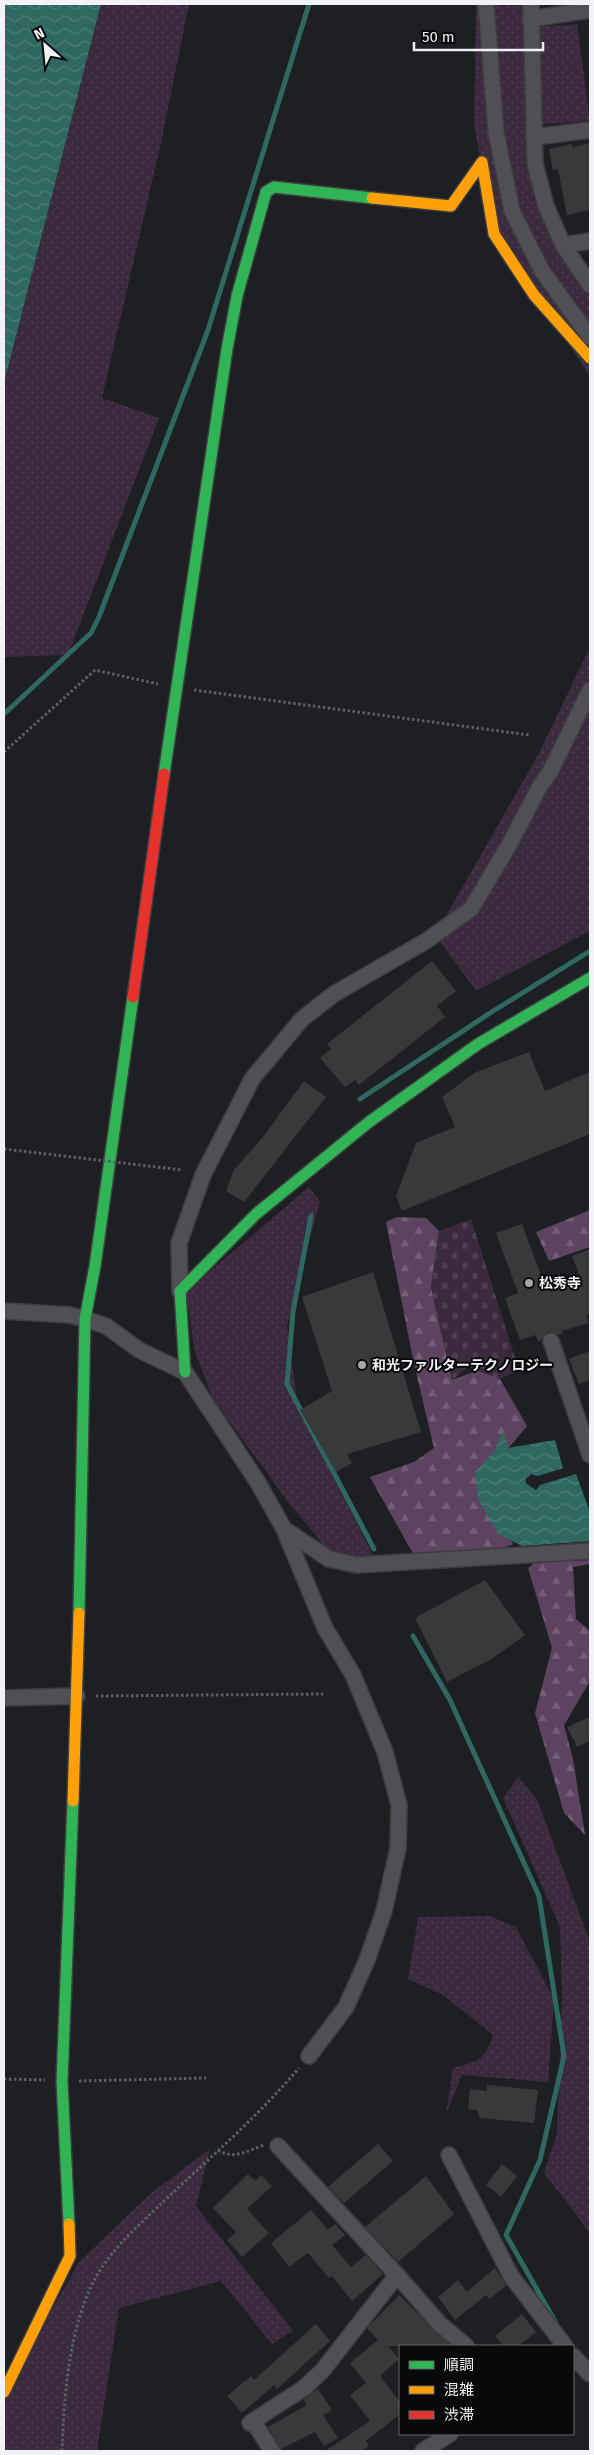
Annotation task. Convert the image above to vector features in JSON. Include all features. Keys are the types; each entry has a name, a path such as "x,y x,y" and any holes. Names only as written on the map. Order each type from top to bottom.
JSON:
{"street":[{"path":"486,4 496,132 506,189 512,211 542,272 590,337"},
{"path":"531,4 535,164 546,206 563,245 590,286"},
{"path":"530,19 590,10"},
{"path":"534,137 590,130"},
{"path":"4,2392 70,2256 62,2081 77,1696 85,1319 95,1266 177,688 230,332 237,296 266,192 274,188 451,206 482,162 494,234 534,295 590,358"},
{"path":"563,245 590,241"},
{"path":"309,2056 346,2007 367,1960 384,1911 398,1848 399,1805 385,1752 356,1683 324,1628 284,1529 185,1372 180,1316 179,1243 202,1175 252,1079 302,1019 328,999 426,941 472,909 540,786 550,772 590,690"},
{"path":"180,1291 256,1214 369,1122 478,1044 590,978"},
{"path":"4,1312 70,1315 85,1319 106,1326 139,1350 185,1372"},
{"path":"551,1341 590,1455"},
{"path":"284,1529 329,1559 357,1566 590,1551"},
{"path":"4,1698 77,1696"},
{"path":"278,2146 440,2324 465,2345"},
{"path":"449,2155 511,2276 563,2345"},
{"path":"272,2451 251,2422 304,2388 322,2370 397,2275"},
{"path":"574,2357 590,2374"},
{"path":"423,2451 448,2435"}],"path":[{"path":"4,752 95,670 177,688 314,708 530,735"},
{"path":"4,1149 182,1170"},
{"path":"77,1696 323,1694"},
{"path":"62,2451 71,2354 89,2290 110,2256 269,2103 309,2056"},
{"path":"4,2079 62,2081 206,2078"},
{"path":"218,2150 225,2155 236,2156 272,2142 278,2146"}],"green space":[{"path":"101,4 189,4 161,143 102,398 159,418 68,655 5,657 4,661 4,383"},
{"path":"476,4 533,4 544,200 590,284 590,376 494,234 474,125"},
{"path":"577,24 590,121 543,124 538,27"},
{"path":"590,647 590,931 476,991 435,935 538,755"},
{"path":"309,1187 320,1201 287,1326 298,1408 374,1557 332,1555 288,1502 213,1399 194,1349 187,1296 197,1282"},
{"path":"590,1210 590,1247 549,1261 536,1232"},
{"path":"397,1217 426,1218 439,1231 431,1287 452,1380 479,1370 500,1379 527,1426 490,1470 502,1525 513,1544 485,1556 415,1557 370,1477 414,1462 434,1448 414,1364 386,1222"},
{"path":"471,1219 519,1370 500,1379 468,1367 452,1380 431,1287 439,1231"},
{"path":"541,1557 574,1561 590,1560 590,1564 573,1567 576,1619 590,1631 590,1681 564,1725 573,1759 585,1835 564,1813 535,1713 552,1648 528,1568"},
{"path":"518,1777 537,1799 590,1942 590,2233 544,2173 557,2133 562,1993 560,1927 503,1798"},
{"path":"490,1916 516,1927 554,1999 548,2082 462,2075 446,2114 453,2068 479,2059 487,2050 493,2035 443,1995 408,1979 418,1917"},
{"path":"210,2149 196,2206 293,2331 272,2344 221,2281 119,2308 97,2451 4,2451 4,2394 79,2262 152,2192"}],"water":[{"path":"4,4 101,4 4,383"},
{"path":"503,1431 508,1448 555,1440 563,1468 538,1476 531,1474 525,1480 527,1484 536,1490 540,1485 576,1474 590,1512 590,1541 522,1546 498,1534 478,1499 475,1472 495,1450"}],"building":[{"path":"590,143 590,210 567,215 558,169 553,170 549,149 572,144 573,147"},
{"path":"432,961 456,991 437,1006 445,1017 359,1085 355,1080 345,1087 320,1058 331,1049 327,1044"},
{"path":"529,1052 545,1091 590,1072 590,1134 402,1211 396,1196 416,1143 455,1127 442,1097 474,1073"},
{"path":"304,1081 326,1097 244,1202 226,1191 234,1170 263,1137"},
{"name":"松秀寺","path":"522,1224 546,1289 580,1277 572,1256 590,1249 590,1314 586,1316 589,1323 562,1331 563,1333 558,1335 548,1332 539,1342 535,1335 520,1340 505,1298 518,1293 496,1233"},
{"name":"和光ファルターテクノロジー","path":"373,1272 421,1432 347,1454 352,1463 336,1472 300,1410 332,1391 302,1297"},
{"path":"590,1351 590,1380 579,1384 569,1359"},
{"path":"485,1580 525,1635 490,1660 447,1682 415,1618"},
{"path":"590,1717 590,1741 577,1747 567,1727"},
{"path":"487,2085 538,2090 534,2123 480,2118 477,2110 468,2109 470,2089 487,2091"},
{"path":"378,2144 393,2161 344,2203 328,2187"},
{"path":"502,2164 517,2176 501,2197 486,2185"},
{"path":"248,2174 255,2181 261,2175 272,2186 247,2209 269,2233 242,2257 227,2240 236,2232 213,2208"},
{"path":"426,2176 454,2214 398,2262 365,2227"},
{"path":"311,2210 328,2230 335,2224 345,2235 332,2245 351,2267 366,2255 383,2274 352,2301 332,2276 329,2278 308,2253 289,2267 271,2243"},
{"path":"495,2268 506,2285 490,2299 486,2295 455,2320 438,2297 458,2280 467,2292"},
{"path":"399,2295 451,2345 388,2346 399,2359 380,2376 399,2401 399,2415 366,2441 369,2446 361,2451 325,2451 370,2421 350,2395 366,2383 350,2363 378,2340 367,2328"},
{"path":"522,2314 536,2332 519,2345 502,2345 495,2336"},
{"path":"316,2324 330,2341 277,2389 274,2385 242,2413 227,2396 251,2376 254,2380"},
{"path":"318,2389 332,2410 323,2415 338,2438 324,2446 315,2432 281,2449 268,2427 307,2405 304,2399"}],"waterway":[{"path":"4,714 91,633 99,617 208,330 309,4"},
{"path":"360,1099 490,1013 590,951"},
{"path":"311,1216 293,1312 287,1384 374,1549"},
{"path":"413,1636 450,1700 539,1896 564,2056 540,2160 506,2235 556,2323"}],"traffic: fast":[{"path":"164,774 227,349 237,296 266,192 274,187 372,198"},
{"path":"185,1372 180,1291 256,1214 369,1122 478,1044 590,978"},
{"path":"79,1613 85,1319 95,1266 133,997"},
{"path":"69,2224 62,2081 73,1801"}],"traffic: slow":[{"path":"372,198 451,206 482,162 494,234 534,295 590,358"},
{"path":"73,1801 79,1613"},
{"path":"4,2392 70,2256 69,2224"}],"traffic: jam":[{"path":"133,997 164,774"}],"place":[{"name":"松秀寺","path":"529,1283"},
{"name":"和光ファルターテクノロジー","path":"362,1365"}]}
